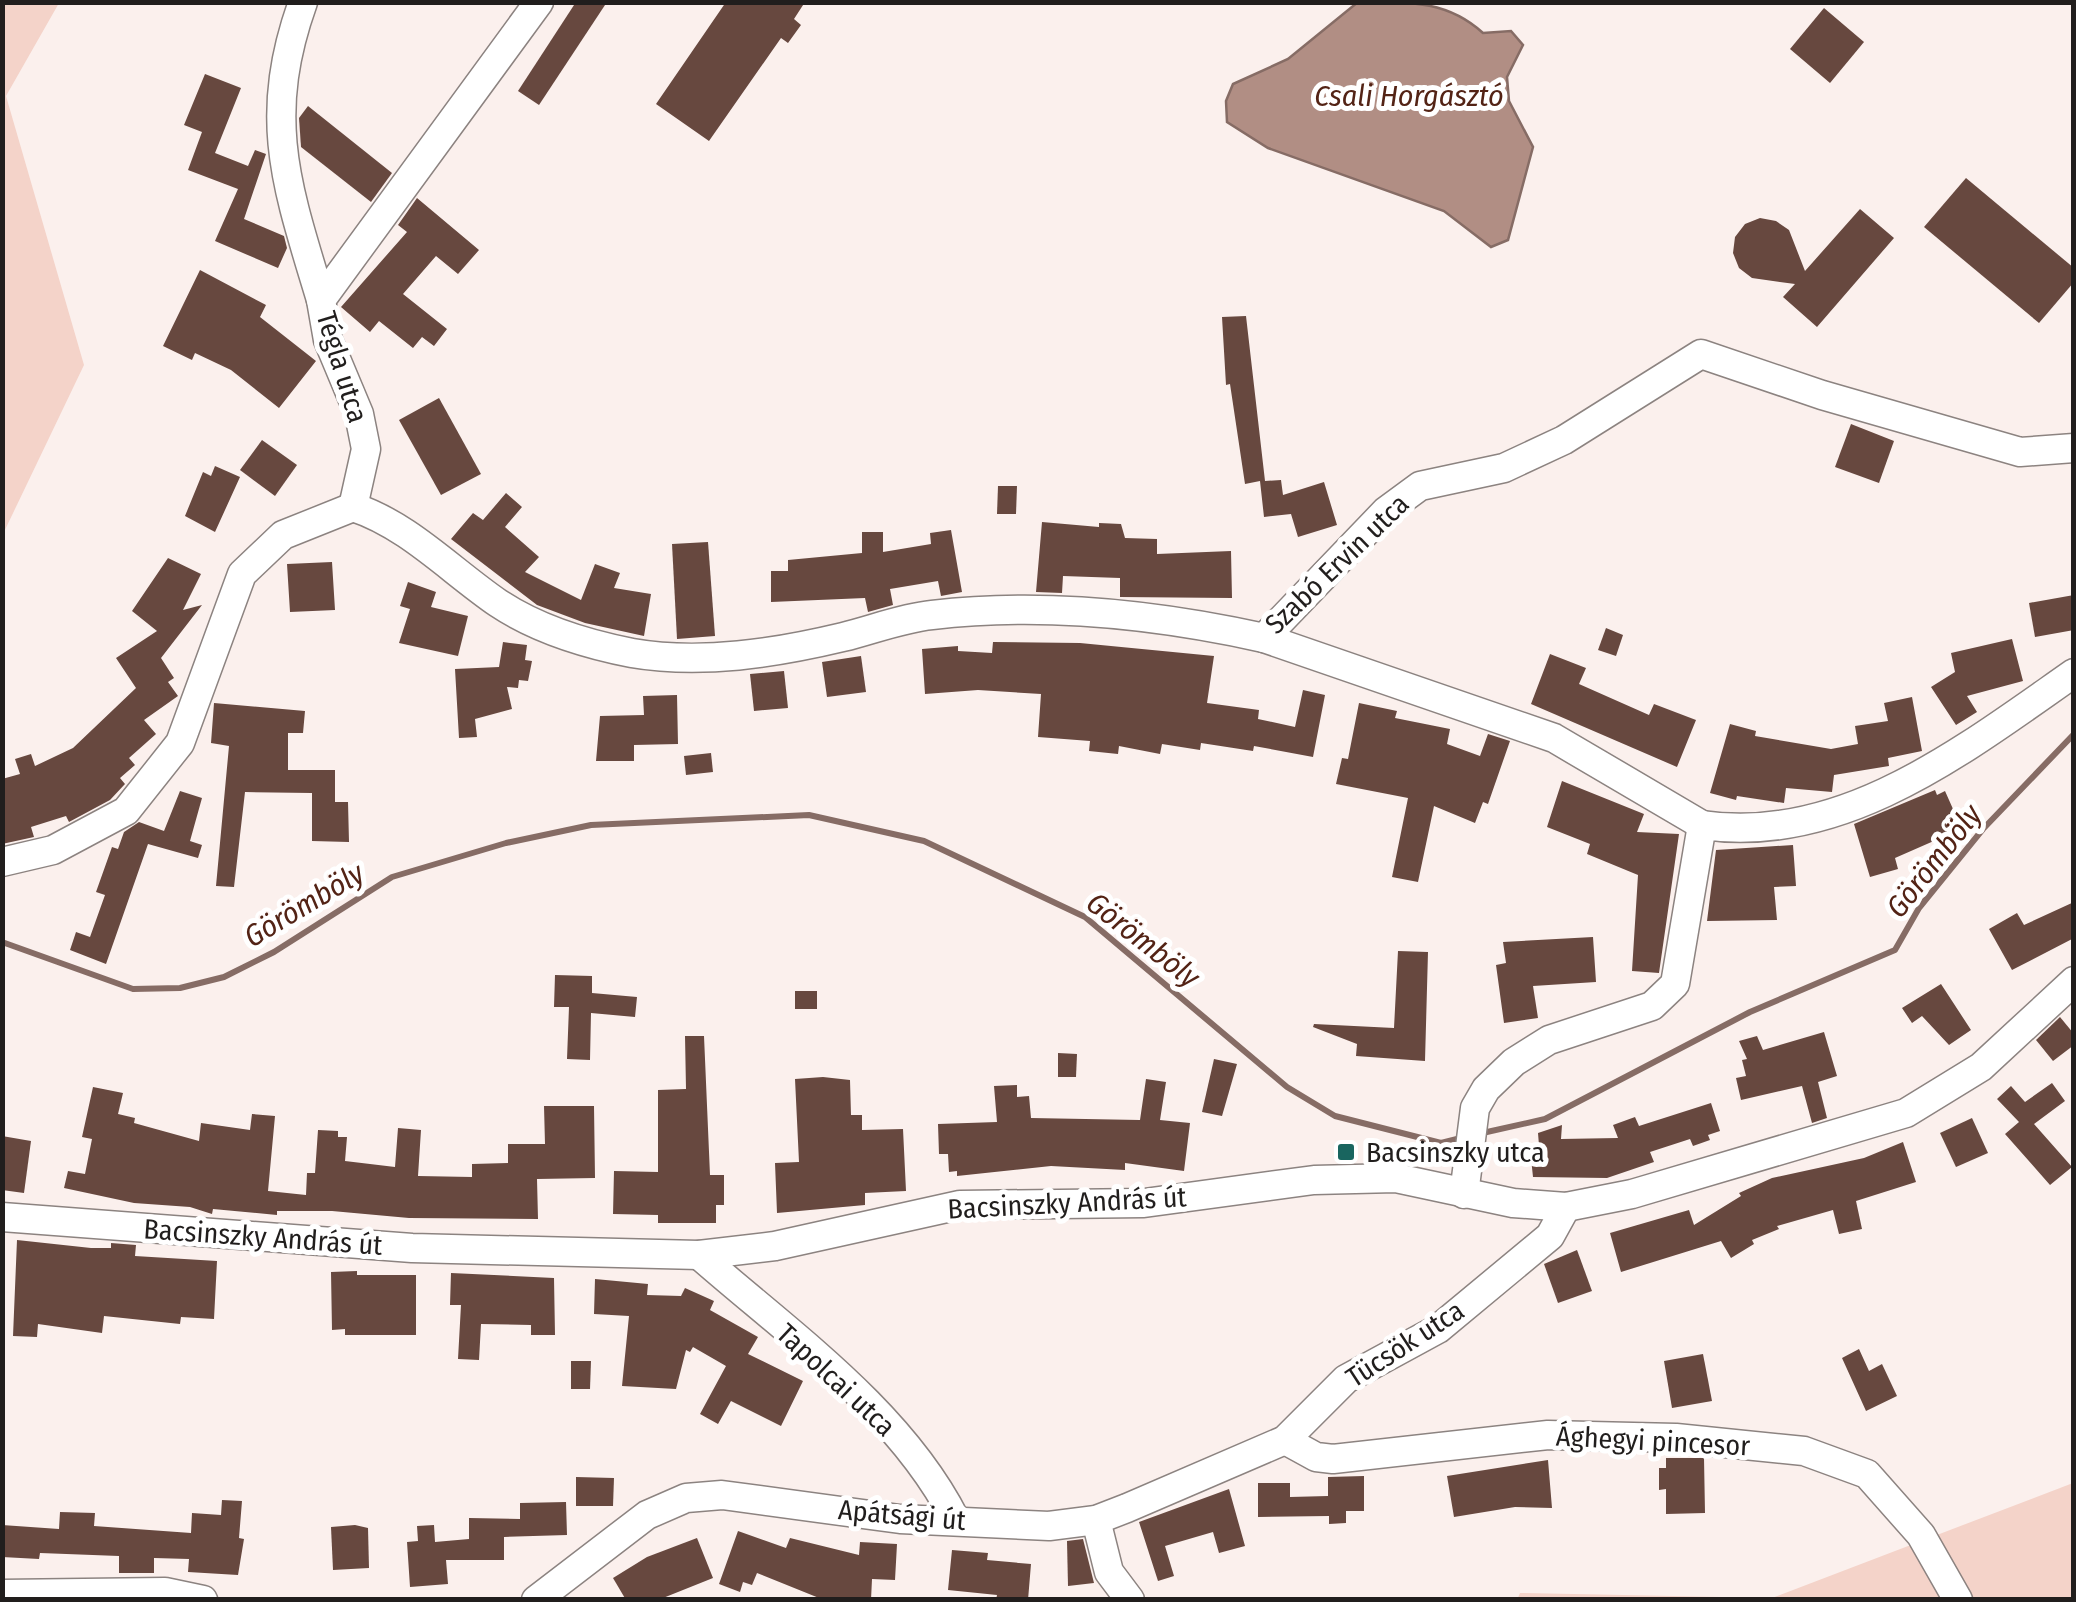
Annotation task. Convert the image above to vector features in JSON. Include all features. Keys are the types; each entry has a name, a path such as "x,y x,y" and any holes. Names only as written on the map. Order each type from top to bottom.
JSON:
{"street":[{"path":"303,2 292,34 278,114 288,190 320,300"},
{"name":"Tégla utca","path":"352,507 366,449 359,414 328,340 320,300 539,2"},
{"name":"Szabó Ervin utca","path":"352,507 383,517 501,605 548,630 633,653 695,659 760,653 930,615 1123,612 1264,638 1386,511 1420,486 1504,468 1564,440 1701,354 1822,395 2020,452 2074,448"},
{"path":"2,862 53,850 126,811 180,744 242,574 283,535 352,507"},
{"path":"1264,638 1554,738 1702,825 1746,831 1815,817 1885,794 1946,762 2074,673"},
{"path":"1464,1194 1475,1108 1486,1089 1514,1062 1549,1040 1652,1006 1675,984 1702,825"},
{"name":"Bacsinszky András út","path":"2,1217 412,1248 699,1255 775,1246 892,1217 960,1206 1144,1203 1314,1180 1396,1178 1464,1194 1566,1207 1632,1194 1906,1113 1982,1068 2074,981"},
{"name":"Tücsök utca","path":"1284,1440 1346,1378 1438,1329 1550,1236 1566,1207"},
{"name":"Tapolcai utca","path":"699,1255 851,1388 933,1475 955,1519"},
{"name":"Ághegyi pincesor","path":"1284,1440 1316,1457 1334,1458 1548,1435 1676,1438 1804,1451 1867,1474 1921,1535 1958,1600"},
{"name":"Apátsági út","path":"536,1600 647,1514 686,1498 722,1495 900,1519 1049,1526 1096,1520 1284,1440"},
{"path":"1096,1520 1109,1572 1130,1600"},
{"path":"2,1594 165,1592 203,1600"}],"shaded area":[{"path":"3,2 59,3 6,96 84,365 3,534"},
{"path":"2073,1483 2073,1599 1517,1600 1520,1593 1772,1598"}],"water":[{"name":"Csali Horgásztó","path":"1358,2 1426,5 1455,14 1483,33 1511,31 1523,45 1507,77 1509,101 1533,147 1508,240 1491,247 1444,211 1268,148 1227,122 1226,101 1233,84 1288,59"}],"building":[{"path":"576,2 607,2 539,105 518,91"},
{"path":"726,2 805,2 794,19 801,25 788,43 781,38 709,141 656,104"},
{"path":"1824,8 1864,42 1830,83 1790,49"},
{"path":"205,74 241,88 215,153 248,166 255,150 266,154 244,219 284,236 287,248 278,268 215,241 238,189 188,170 202,132 184,125"},
{"path":"308,106 392,173 371,202 301,147 299,118"},
{"path":"1966,178 2074,268 2074,282 2039,323 1924,227"},
{"path":"417,198 479,250 458,274 436,256 403,294 447,329 434,346 422,337 413,348 379,321 370,332 341,307 407,232 398,225"},
{"path":"1860,209 1894,238 1817,327 1783,297 1795,284 1752,278 1739,268 1733,253 1735,237 1745,224 1760,218 1776,221 1789,230 1805,271"},
{"path":"200,270 266,305 260,317 316,361 279,408 231,370 195,353 192,360 163,346"},
{"path":"1246,316 1265,481 1281,480 1283,495 1324,482 1337,525 1298,537 1291,514 1264,517 1260,481 1245,484 1230,384 1226,385 1222,317"},
{"path":"439,398 481,474 441,495 399,420"},
{"path":"1851,424 1894,441 1879,483 1835,467"},
{"path":"262,440 297,465 275,496 240,470"},
{"path":"215,466 240,477 215,532 185,516 203,472 211,476"},
{"path":"998,486 1017,486 1016,514 997,514"},
{"path":"506,493 522,507 505,527 539,557 525,572 581,600 595,564 620,573 614,588 651,594 644,636 585,623 537,605 451,539 473,513 483,520"},
{"path":"1042,522 1099,527 1099,523 1121,524 1125,538 1157,539 1157,554 1231,551 1232,598 1120,597 1120,578 1063,576 1062,593 1036,592"},
{"path":"951,530 962,592 941,596 938,581 890,589 893,605 868,612 865,598 771,602 771,571 788,571 788,560 862,553 862,532 883,532 883,552 931,544 930,533"},
{"path":"708,542 715,636 677,639 672,544"},
{"path":"168,558 201,574 183,610 202,605 161,658 174,678 168,682 178,696 144,720 156,734 129,758 135,765 120,778 125,784 110,800 69,822 66,816 31,827 34,837 2,844 2,779 20,774 15,759 31,754 35,766 73,748 136,688 116,658 157,631 132,611"},
{"path":"332,562 335,610 290,612 287,564"},
{"path":"408,582 436,592 431,607 468,616 458,656 399,643 410,609 400,606"},
{"path":"2074,595 2074,630 2035,637 2029,603"},
{"path":"1606,628 1623,635 1616,656 1598,650"},
{"path":"2012,639 2023,681 1967,696 1977,712 1956,725 1931,687 1955,672 1951,653"},
{"path":"503,642 527,645 525,660 532,661 528,681 519,680 518,688 507,687 512,709 475,719 477,737 459,738 455,669 499,667"},
{"path":"993,642 1080,643 1214,656 1207,703 1259,710 1258,719 1295,727 1303,690 1325,695 1313,757 1254,746 1253,751 1201,743 1200,750 1162,744 1160,754 1119,746 1118,754 1089,751 1090,741 1038,737 1041,694 978,690 925,694 922,649 958,646 958,651 992,653"},
{"path":"1550,654 1586,668 1579,684 1649,715 1654,704 1696,720 1677,767 1531,704"},
{"path":"861,656 866,692 827,697 822,662"},
{"path":"784,671 788,708 754,711 750,674"},
{"path":"677,695 678,744 634,745 634,761 596,761 600,716 644,715 643,696"},
{"path":"1912,697 1922,751 1888,758 1889,766 1834,775 1832,792 1786,788 1784,803 1737,796 1736,800 1710,793 1730,724 1756,731 1755,736 1831,749 1858,744 1855,726 1888,721 1884,703"},
{"path":"214,703 305,711 303,733 288,733 288,770 335,770 335,802 348,802 349,842 312,841 312,793 245,792 234,887 216,886 229,746 211,743"},
{"path":"1359,703 1397,711 1395,718 1450,729 1447,744 1480,756 1488,734 1510,741 1488,804 1483,802 1475,823 1434,806 1418,882 1392,877 1408,798 1336,784 1342,758 1348,759"},
{"path":"711,753 713,772 686,775 684,756"},
{"path":"1562,781 1644,814 1637,832 1679,834 1659,973 1632,971 1638,875 1587,854 1590,844 1547,827"},
{"path":"1935,790 1937,795 1945,791 1957,818 1947,822 1952,833 1895,858 1898,869 1870,877 1854,824"},
{"path":"180,791 202,798 190,841 202,845 198,858 148,844 106,964 70,950 76,932 90,937 105,895 96,892 112,847 118,849 124,832 139,822 164,831"},
{"path":"1793,845 1796,886 1774,887 1777,920 1707,921 1716,850"},
{"path":"2074,902 2074,938 2012,970 1989,929 2017,913 2024,925"},
{"path":"1593,937 1596,982 1533,986 1538,1018 1504,1023 1496,965 1506,963 1503,942"},
{"path":"1398,951 1428,952 1425,1061 1356,1056 1357,1044 1313,1027 1314,1024 1394,1028"},
{"path":"555,975 592,976 592,993 637,997 635,1017 591,1013 590,1060 567,1059 569,1007 554,1007"},
{"path":"1941,984 1971,1030 1949,1045 1922,1016 1912,1023 1902,1008"},
{"path":"795,991 817,991 817,1009 795,1009"},
{"path":"2060,1017 2074,1034 2074,1045 2053,1061 2036,1040"},
{"path":"1824,1032 1837,1076 1818,1082 1827,1118 1812,1123 1802,1086 1741,1100 1736,1078 1746,1076 1742,1060 1747,1059 1739,1041 1757,1036 1763,1050"},
{"path":"685,1036 704,1036 710,1175 724,1175 724,1205 716,1205 716,1223 658,1223 658,1215 613,1214 614,1171 658,1172 658,1090 686,1089"},
{"path":"1058,1053 1077,1054 1076,1077 1058,1077"},
{"path":"1214,1059 1237,1064 1222,1116 1202,1112"},
{"path":"795,1079 850,1080 851,1115 862,1115 862,1130 903,1129 906,1191 865,1193 865,1205 777,1213 775,1163 799,1162"},
{"path":"1146,1079 1166,1082 1160,1120 1190,1123 1184,1171 1125,1163 1125,1170 1051,1166 957,1176 957,1171 949,1172 948,1154 939,1154 938,1124 997,1122 994,1086 1017,1085 1017,1097 1029,1096 1031,1118 1140,1120"},
{"path":"2052,1083 2065,1101 2034,1124 2072,1167 2050,1185 2005,1134 2019,1122 1997,1099 2011,1086 2025,1102"},
{"path":"93,1087 123,1093 118,1114 135,1118 134,1123 199,1141 201,1123 250,1130 252,1114 275,1116 268,1191 306,1195 307,1173 315,1173 318,1130 338,1131 338,1137 347,1137 345,1161 395,1167 398,1128 421,1130 418,1176 472,1177 472,1164 508,1163 508,1144 545,1144 544,1106 594,1106 595,1178 537,1179 538,1219 409,1218 332,1211 277,1211 277,1215 213,1209 212,1214 190,1207 134,1203 64,1188 68,1171 85,1174 92,1139 82,1137"},
{"path":"1711,1103 1720,1131 1708,1135 1710,1140 1693,1146 1690,1139 1650,1152 1654,1162 1607,1178 1533,1177 1531,1158 1540,1158 1538,1133 1562,1125 1561,1139 1618,1138 1613,1125 1635,1117 1639,1126"},
{"path":"1972,1118 1988,1153 1956,1167 1940,1133"},
{"path":"2,1136 31,1141 24,1193 2,1190"},
{"path":"1903,1142 1916,1182 1856,1201 1862,1229 1839,1234 1833,1210 1777,1226 1779,1229 1752,1240 1754,1244 1731,1258 1721,1241 1621,1272 1610,1233 1689,1210 1694,1225 1741,1196 1739,1193 1772,1178 1864,1158"},
{"path":"17,1240 91,1248 111,1248 111,1243 136,1245 135,1256 217,1261 214,1319 181,1317 180,1324 104,1316 102,1333 38,1324 37,1337 13,1336"},
{"path":"1577,1250 1592,1291 1558,1303 1544,1264"},
{"path":"357,1271 357,1275 416,1275 416,1335 345,1335 345,1329 332,1330 331,1272"},
{"path":"451,1273 554,1278 555,1335 531,1335 531,1325 481,1324 479,1360 458,1359 461,1305 450,1305"},
{"path":"595,1279 648,1284 647,1295 681,1296 685,1288 714,1301 710,1310 758,1337 748,1354 803,1381 781,1426 731,1401 718,1424 700,1414 726,1366 693,1347 690,1352 686,1350 676,1389 622,1386 629,1316 594,1314"},
{"path":"1859,1349 1869,1371 1882,1364 1897,1396 1866,1411 1842,1358"},
{"path":"1703,1354 1712,1401 1672,1408 1664,1361"},
{"path":"571,1361 591,1361 590,1389 571,1389"},
{"path":"1666,1458 1704,1458 1705,1513 1666,1514 1666,1489 1659,1490 1659,1468 1666,1468"},
{"path":"1548,1460 1552,1508 1515,1507 1454,1517 1447,1476"},
{"path":"1364,1476 1364,1511 1346,1511 1346,1523 1329,1524 1329,1516 1258,1517 1258,1483 1290,1483 1290,1497 1328,1496 1328,1477"},
{"path":"576,1477 614,1478 613,1506 576,1506"},
{"path":"1229,1489 1245,1546 1219,1553 1213,1532 1165,1546 1174,1576 1158,1581 1139,1522"},
{"path":"222,1500 242,1501 239,1538 244,1539 238,1575 188,1572 189,1559 154,1558 154,1573 119,1573 119,1556 40,1553 39,1559 2,1557 2,1525 59,1529 60,1512 95,1513 94,1526 191,1533 192,1513 221,1515"},
{"path":"566,1502 567,1535 504,1537 504,1560 446,1560 448,1584 410,1587 407,1542 418,1541 417,1526 434,1525 435,1542 469,1539 469,1518 520,1519 520,1503"},
{"path":"331,1527 368,1528 369,1568 333,1570"},
{"path":"738,1531 786,1548 790,1538 859,1555 860,1542 897,1544 895,1580 872,1579 871,1600 824,1600 757,1573 752,1585 743,1582 740,1592 719,1584"},
{"path":"697,1538 713,1578 658,1600 626,1600 613,1578 647,1557"},
{"path":"1083,1539 1094,1583 1068,1586 1067,1541"},
{"path":"952,1550 988,1553 987,1560 1031,1564 1028,1600 996,1600 997,1595 948,1590"}],"waterway":[{"name":"Görömböly","path":"1478,1134 1545,1119 1750,1012 1895,950 1919,908 1983,829 2074,734"},
{"name":"Görömböly","path":"2,942 133,989 180,988 224,977 274,952 392,877 506,843 591,825 809,815 924,841 1085,917 1287,1087 1335,1116 1441,1143 1461,1138"}],"place":[{"name":"Bacsinszky utca","path":"1346,1152"}]}
